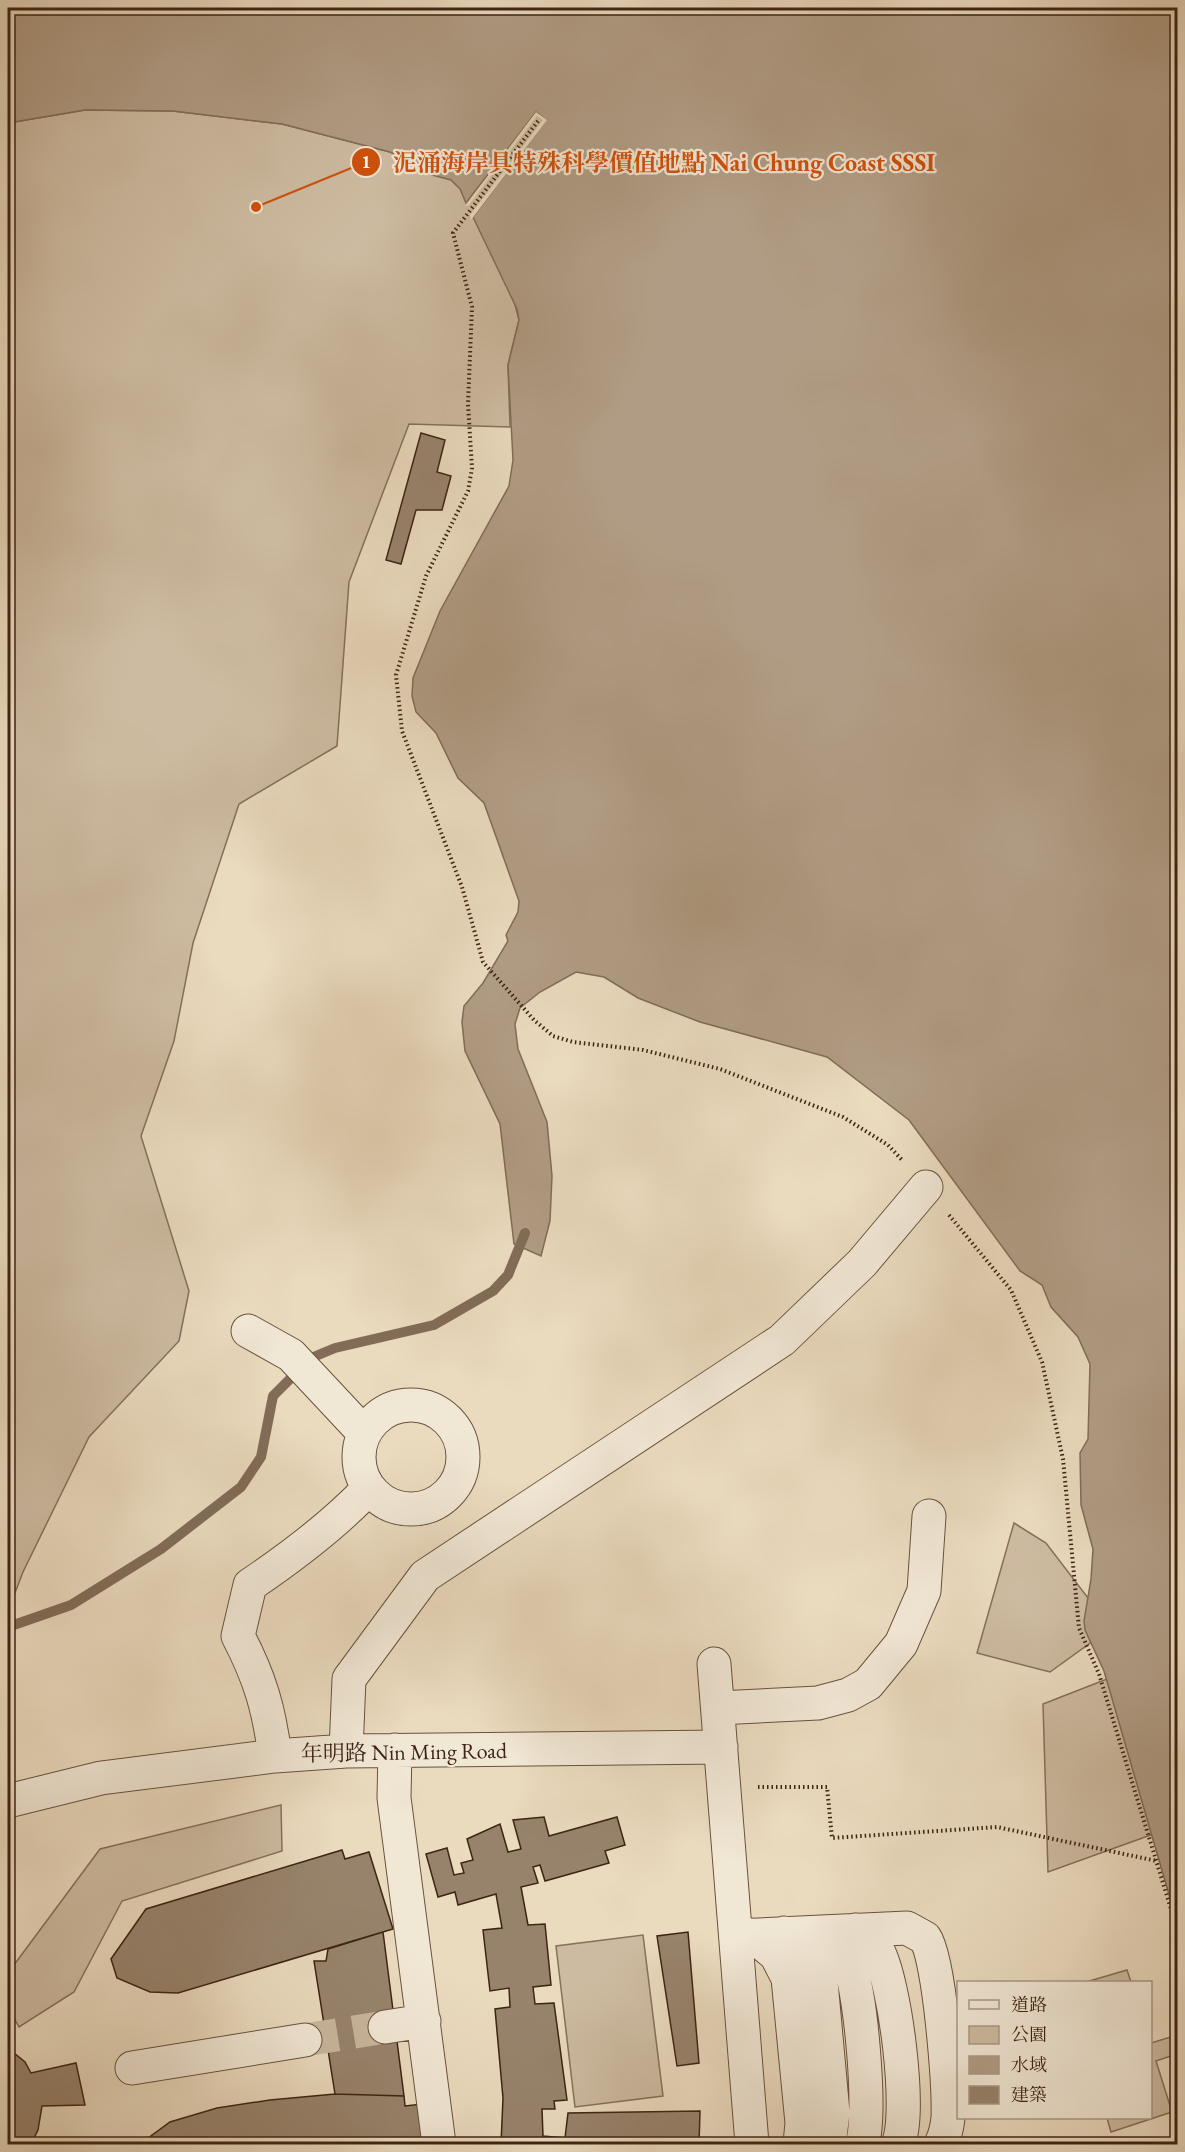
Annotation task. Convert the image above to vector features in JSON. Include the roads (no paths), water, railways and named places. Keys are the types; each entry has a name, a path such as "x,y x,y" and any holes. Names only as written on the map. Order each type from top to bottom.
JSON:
{"street":[{"path":"346,1751 349,1679 425,1576 782,1340 862,1263 926,1187"},
{"path":"248,1331 291,1355 364,1433"},
{"path":"408,1405 425,1407 441,1414 454,1427 461,1443 463,1461 458,1478 448,1493 434,1503 417,1508 399,1507 382,1500 369,1488 359,1461 364,1433 375,1419 390,1409 408,1405"},
{"path":"275,1756 271,1724 258,1675 238,1636 250,1585 303,1549 343,1515 369,1488"},
{"path":"718,1708 818,1703 848,1695 868,1684 901,1644 924,1591 929,1516"},
{"path":"714,1664 721,1747 757,1935 752,2145"},
{"name":"年明路 Nin Ming Road","path":"8,1801 101,1778 275,1756 395,1750 721,1747"},
{"path":"395,1750 394,1798 439,2145"},
{"path":"757,1935 907,1928 919,1932 929,1944 936,1968 948,2100 946,2129 940,2145"},
{"path":"855,1930 867,1935 879,1951 891,1991 903,2111 902,2136 898,2145"},
{"path":"821,1932 829,1935 843,1950 855,1982 867,2110 862,2145"},
{"path":"757,1935 776,1955 788,1978 802,2122 800,2145"},
{"path":"757,1935 805,1946 817,1968 821,1982 832,2113 829,2145"},
{"path":"386,2026 424,2021"},
{"path":"132,2068 305,2040"}],"water":[{"path":"8,8 1177,8 1177,1922 1104,1671 1085,1630 1084,1621 1093,1549 1081,1505 1080,1453 1088,1439 1090,1364 1078,1337 1051,1307 1042,1285 1020,1271 909,1120 827,1057 700,1022 638,998 604,977 576,972 540,992 520,1008 515,1024 518,1049 547,1122 552,1176 550,1221 541,1256 514,1244 500,1124 465,1051 462,1022 464,1006 483,983 508,941 506,935 518,912 519,901 484,803 458,778 436,733 416,712 412,696 413,678 440,611 509,486 513,460 508,365 519,320 517,309 473,217 546,120 536,112 466,203 460,189 451,180 432,175 390,152 282,124 173,111 85,110 8,123"}],"waterway":[{"path":"8,1627 71,1605 161,1549 241,1487 261,1457 273,1396 311,1358 335,1348 434,1325 493,1291 508,1275 525,1233"}],"tunnel":[{"path":"305,2040 385,2027"}],"place":[{"name":"泥涌海岸具特殊科學價值地點 Nai Chung Coast SSSI","path":"256,207"}]}
